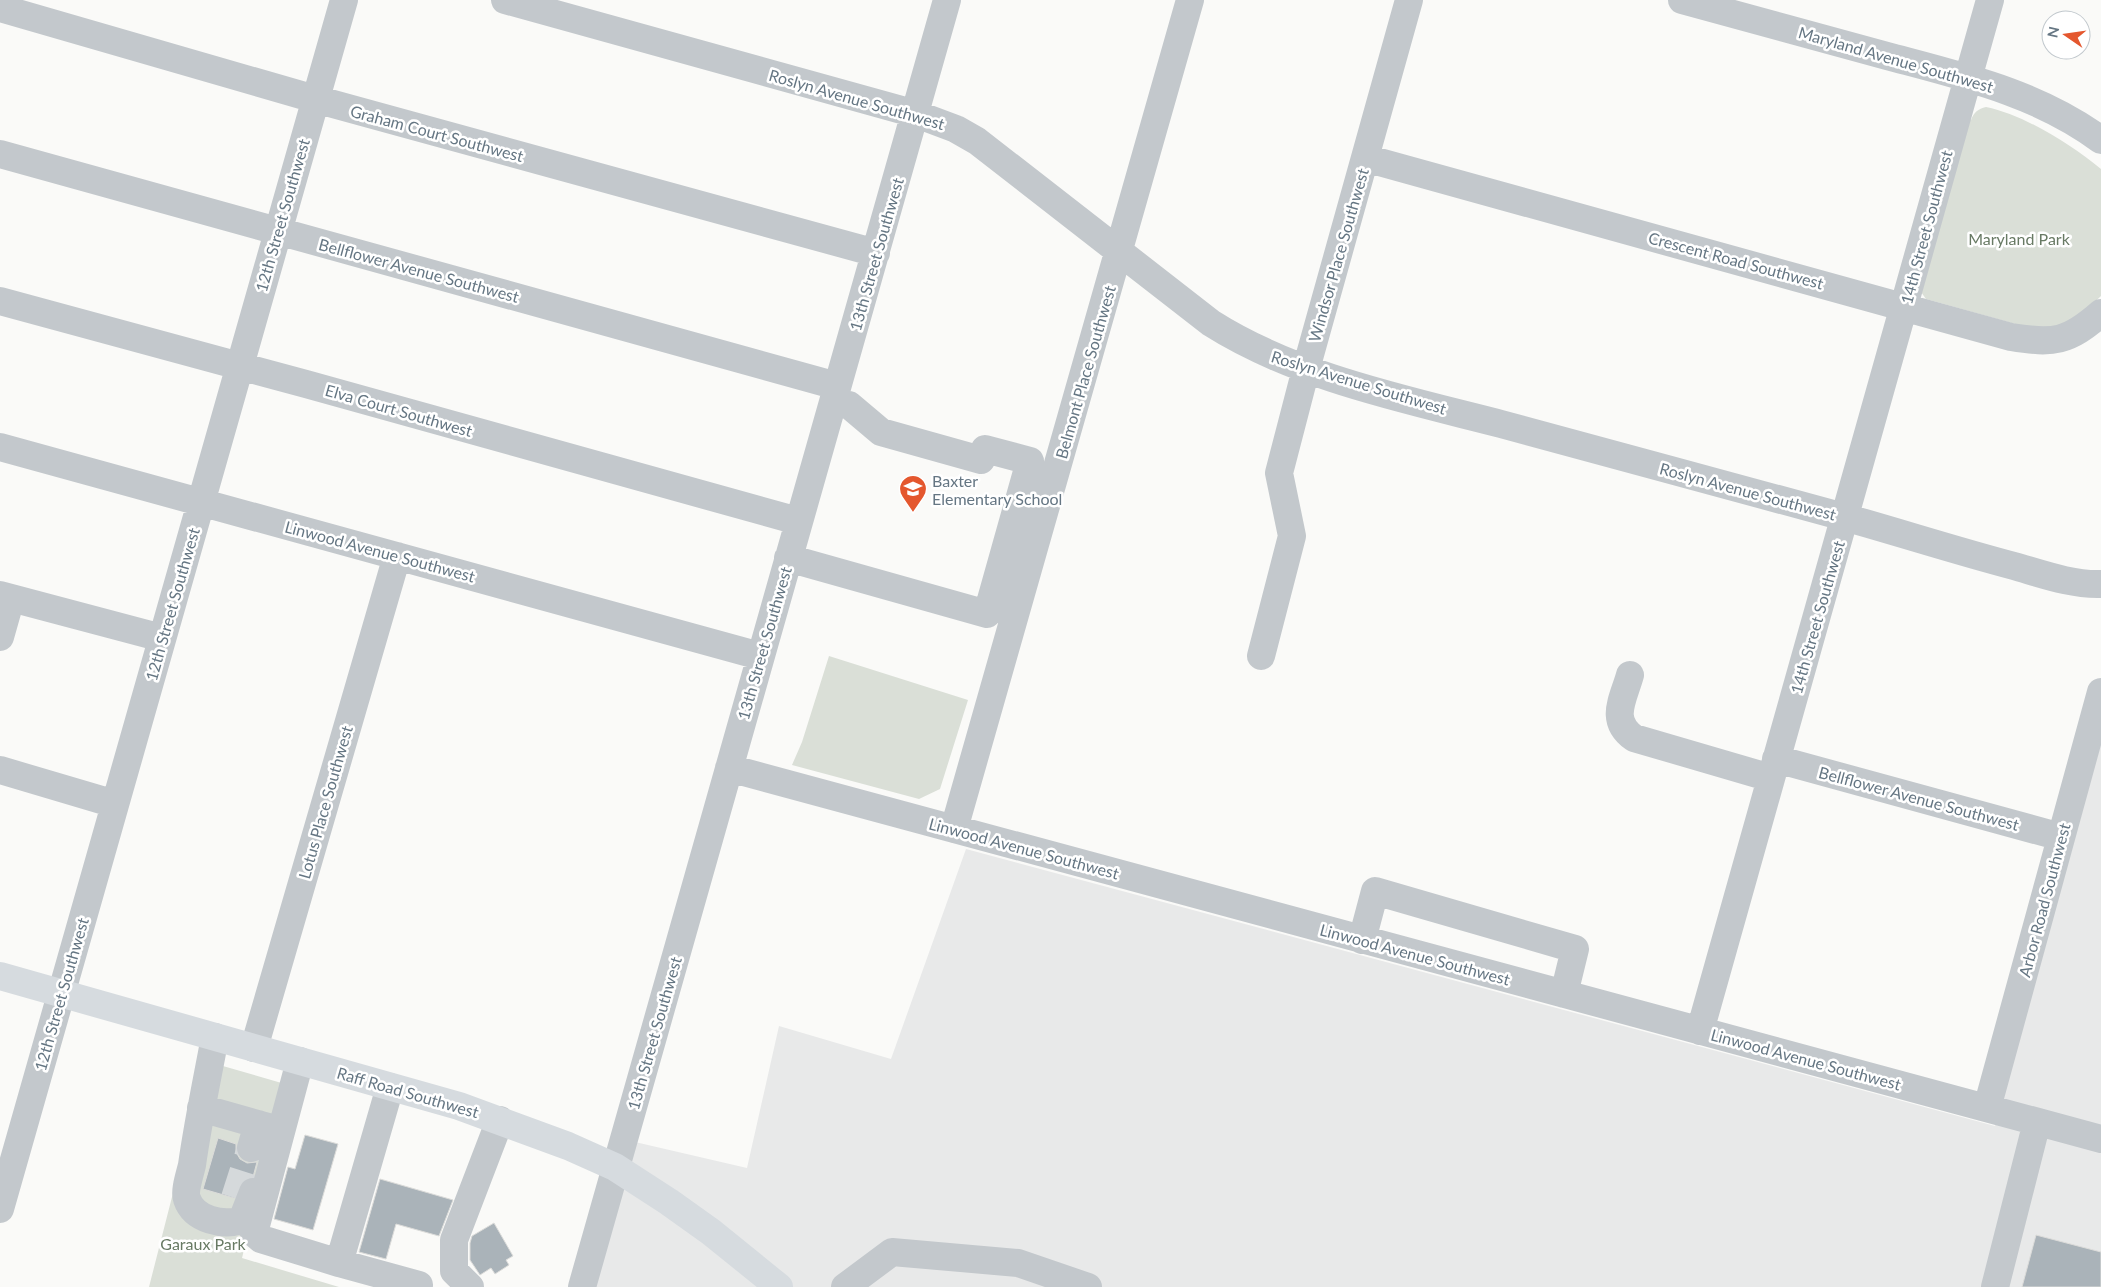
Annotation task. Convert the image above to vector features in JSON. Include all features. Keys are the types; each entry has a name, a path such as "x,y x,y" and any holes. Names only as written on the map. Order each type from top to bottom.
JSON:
{"main road":[{"name":"Raff Road Southwest","path":"0,976 390,1087 500,1120 568,1146 615,1168 711,1232 779,1287"}],"street":[{"name":"12th Street Southwest","path":"0,1209 344,0"},
{"name":"Roslyn Avenue Southwest","path":"505,0 916,114 948,125 977,141 1120,251 1176,298 1211,323 1260,351 1306,369 1435,407 1844,518 2056,578 2101,584"},
{"name":"13th Street Southwest","path":"582,1287 947,0"},
{"name":"Belmont Place Southwest","path":"954,829 1190,0"},
{"name":"Windsor Place Southwest","path":"1260,656 1292,536 1279,473 1306,369 1409,0"},
{"name":"Maryland Avenue Southwest","path":"1682,0 1968,78 2016,93 2054,110 2084,127 2101,140"},
{"name":"14th Street Southwest","path":"1700,1031 1990,0"},
{"name":"Graham Court Southwest","path":"0,8 315,99 876,253"},
{"name":"Bellflower Avenue Southwest","path":"0,154 277,231 835,394 881,432 981,460 985,449 1030,461 987,614 788,558"},
{"name":"Crescent Road Southwest","path":"1365,158 2012,337 2036,341 2062,339 2075,334 2101,313"},
{"name":"Elva Court Southwest","path":"0,301 798,521"},
{"name":"Linwood Avenue Southwest","path":"0,447 760,656"},
{"name":"Lotus Place Southwest","path":"254,1048 397,556"},
{"path":"0,637 6,596 162,638"},
{"name":"Bellflower Avenue Southwest","path":"1630,675 1620,708 1619,722 1625,732 1634,738 1774,768 2061,837"},
{"name":"Arbor Road Southwest","path":"1988,1108 2101,692"},
{"name":"Linwood Avenue Southwest","path":"729,768 2101,1139"},
{"path":"0,770 115,804"},
{"path":"1362,940 1376,891 1575,949 1564,994"},
{"path":"201,1108 259,1133 268,1142 246,1213 242,1220 233,1223 232,1210 207,1219 194,1211 186,1197 201,1108 215,1037"},
{"path":"259,1133 293,1059"},
{"path":"293,1059 254,1233 261,1239 419,1285"},
{"path":"339,1263 390,1087"},
{"path":"470,1287 454,1271 454,1240 500,1120"},
{"path":"1995,1287 2037,1122"},
{"path":"845,1287 892,1252 1018,1263 1088,1287"}],"shaded area":[{"path":"2101,722 2101,1287 594,1287 635,1142 747,1168 779,1026 891,1059 966,849 1995,1126"}],"green space":[{"name":"Maryland Park","path":"1986,107 2016,117 2046,132 2101,169 2101,296 2077,319 2069,324 2033,329 1926,299 1921,292 1967,120 1971,120 1977,111"},
{"path":"829,656 968,700 940,789 919,799 792,765 802,742"},
{"name":"Garaux Park","path":"202,1060 285,1084 242,1258 339,1287 149,1287 196,1103"}],"building":[{"path":"305,1135 338,1144 313,1230 274,1219 288,1167 295,1169"},
{"path":"218,1138 236,1144 236,1152 240,1159 247,1163 257,1162 253,1177 243,1180 234,1198 203,1189"},
{"path":"380,1179 453,1200 439,1236 396,1224 386,1259 359,1252"},
{"path":"494,1223 513,1256 506,1260 509,1265 495,1274 491,1268 480,1275 470,1260 470,1243 472,1236"},
{"path":"2036,1235 2101,1252 2101,1287 2022,1287"}],"tunnel":[{"path":"235,1198 251,1148"}],"place":[{"name":"Baxter Elementary School","path":"913,513"}]}
